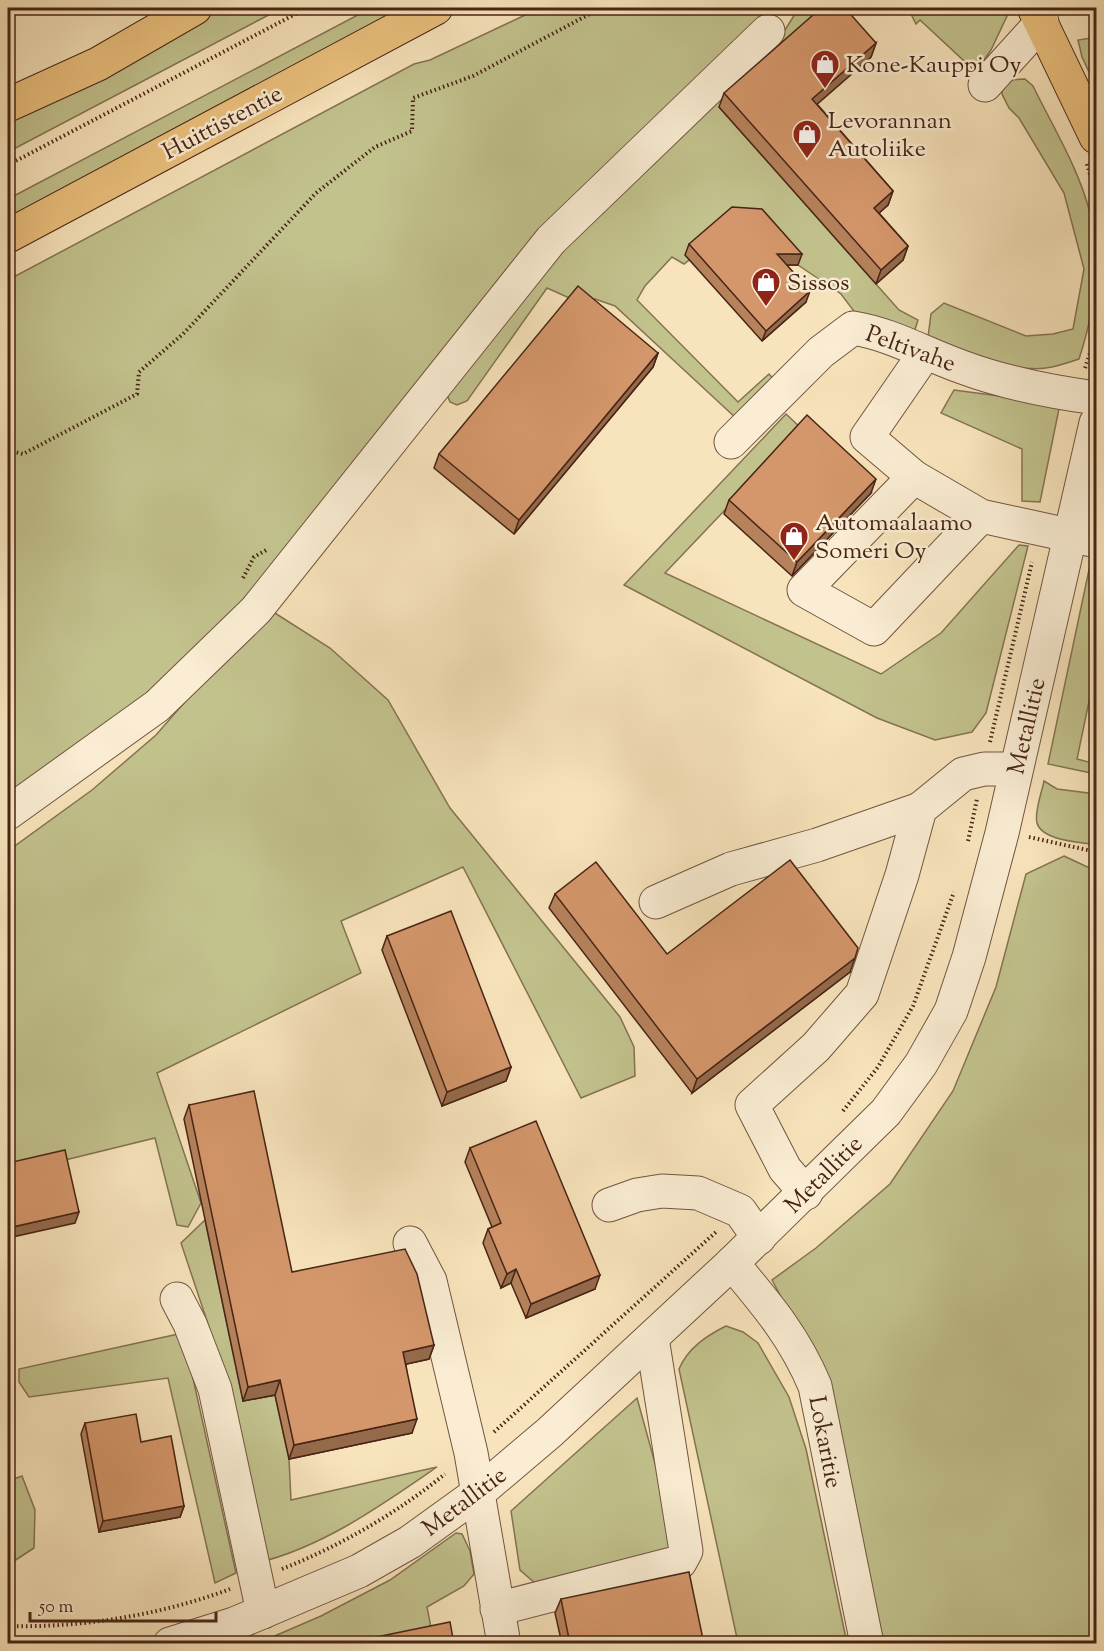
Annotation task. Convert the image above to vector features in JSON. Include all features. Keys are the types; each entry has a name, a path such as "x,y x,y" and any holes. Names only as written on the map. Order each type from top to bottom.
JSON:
{"main road":[{"path":"8,105 98,64 195,8"},
{"name":"Huittistentie","path":"8,236 436,8"},
{"path":"1038,15 1096,137"}],"street":[{"path":"985,85 1038,15"},
{"path":"8,813 157,706 236,631 256,610 551,240 768,31"},
{"name":"Peltivahe","path":"731,442 821,352 853,328 879,332 925,353 1010,382 1084,396"},
{"path":"925,353 867,437 914,477 981,516 1069,535"},
{"name":"Metallitie","path":"170,1644 245,1627 359,1571 410,1542 477,1493 550,1432 652,1338 759,1238 886,1112 921,1064 951,1011 969,957 1002,833 999,769 1069,535 1096,423"},
{"path":"914,477 804,590 874,629 981,516"},
{"path":"656,902 730,869 817,845 920,808 963,774 999,769"},
{"path":"806,1192 785,1169 752,1105 816,1047 862,994 902,875 920,808"},
{"path":"609,1205 637,1195 662,1191 698,1193 740,1211 759,1238"},
{"path":"410,1243 430,1281 471,1453 504,1644"},
{"name":"Lokaritie","path":"732,1263 775,1314 800,1352 815,1386 867,1644"},
{"path":"177,1299 190,1324 215,1389 254,1580 245,1627"},
{"path":"497,1609 680,1562 686,1551 652,1338"}],"path":[{"path":"8,165 307,8"},
{"path":"8,450 23,454 137,394 139,372 183,334 316,193 375,147 412,131 412,98 473,76 601,8"},
{"path":"1084,396 1096,345 1096,334"},
{"path":"965,851 999,769 1069,535"},
{"path":"1002,833 1096,852"},
{"path":"838,1118 878,1067 913,1006 956,885"},
{"path":"8,1626 58,1624 125,1617 207,1597 307,1559 366,1527 417,1497 471,1453 740,1211"}],"green space":[{"path":"222,8 282,8 8,152 8,122 161,44"},
{"path":"371,8 414,8 8,222 8,199"},
{"path":"540,8 778,8 757,34 598,183 223,634 8,804 8,280 414,64 430,60"},
{"path":"781,8 847,8 719,107 899,310 918,320 913,336 856,314 841,294 798,265 750,212 684,264 672,257 645,286 637,300 738,402 769,374 777,383 738,420 615,306 595,299 576,301 547,288 467,401 457,405 450,402 444,388 537,269 780,38 795,14"},
{"path":"908,8 1006,8 1008,14 991,50 976,72 920,20 916,24"},
{"path":"1091,38 1096,43 1096,87 1082,57 1078,40"},
{"path":"1025,79 1033,86 1079,180 1090,213 1096,250 1095,287 1089,324 1079,359 1037,369 989,361 928,337 931,314 944,303 1026,336 1053,334 1073,329 1084,269 1064,193 1002,94 1002,87 1009,80"},
{"path":"954,390 1060,404 1040,502 1022,501 1022,449 941,413"},
{"path":"786,414 802,429 665,573 881,674 941,633 1019,545 1028,546 986,713 972,732 935,740 877,718 624,585"},
{"path":"1090,565 1096,565 1096,668 1077,759 1096,764 1096,774 1048,764"},
{"path":"267,608 330,648 388,700 450,808 620,1017 634,1047 635,1076 581,1098 463,867 341,921 361,973 157,1073 201,1203 188,1227 177,1225 155,1138 8,1174 8,851 92,790 156,735"},
{"path":"1044,781 1057,789 1096,794 1096,845 1063,840 1046,834 1040,829 1037,823 1037,813"},
{"path":"1064,856 1096,871 1096,1643 883,1643 852,1504 827,1412 812,1367 772,1280 816,1248 890,1184 953,1091 996,987 1026,874"},
{"path":"205,1220 243,1401 275,1395 289,1459 291,1500 437,1467 373,1510 328,1536 305,1547 257,1563 209,1327 181,1243"},
{"path":"726,1326 743,1332 758,1343 789,1397 806,1449 847,1643 738,1643 679,1369 687,1355 698,1343"},
{"path":"183,1333 236,1573 215,1583 168,1378 29,1397 19,1382 19,1369"},
{"path":"637,1398 666,1503 672,1546 668,1552 536,1584 520,1570 511,1511"},
{"path":"22,1476 35,1510 34,1548 8,1565 8,1481"},
{"path":"456,1533 462,1534 470,1551 474,1574 464,1586 427,1607 433,1638 407,1644 256,1644 321,1616 390,1580"}],"building":[{"name":"Levorannan Autoliike","path":"821,8 845,8 876,43 812,99 893,191 874,208 908,246 881,270 724,93"},
{"path":"732,207 762,209 802,254 777,254 810,291 766,331 689,244"},
{"path":"578,286 658,353 519,520 439,454"},
{"path":"807,415 876,479 797,562 729,500"},
{"path":"790,860 858,948 855,958 697,1079 555,894 596,862 667,954"},
{"path":"451,911 511,1067 447,1092 387,936"},
{"path":"254,1091 292,1272 405,1249 417,1274 434,1345 403,1352 417,1419 294,1445 280,1380 248,1387 189,1105"},
{"path":"536,1121 600,1275 531,1304 516,1269 507,1274 488,1229 501,1223 470,1148"},
{"path":"65,1150 79,1212 8,1228 8,1163"},
{"path":"136,1414 141,1442 171,1436 184,1506 103,1521 85,1423"},
{"path":"689,1572 704,1644 570,1644 561,1599"},
{"path":"450,1622 454,1644 342,1644"}],"place":[{"name":"Kone-Kauppi Oy","path":"825,90"},
{"name":"Levorannan Autoliike","path":"807,160"},
{"name":"Sissos","path":"766,308"},
{"name":"Automaalaamo Someri Oy","path":"794,562"}]}
